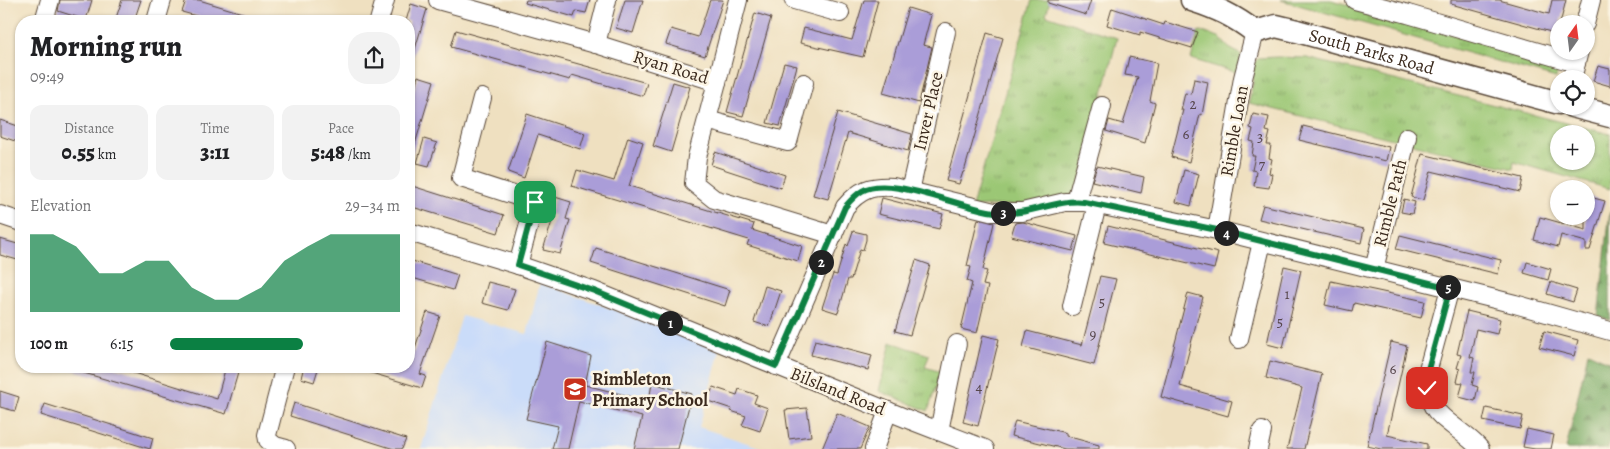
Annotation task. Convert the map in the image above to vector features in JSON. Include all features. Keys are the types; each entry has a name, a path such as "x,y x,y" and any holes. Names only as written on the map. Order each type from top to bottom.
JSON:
{"street":[{"path":"46,15 50,0"},
{"path":"158,15 162,0"},
{"path":"381,15 386,0"},
{"name":"Ryan Road","path":"438,0 596,44 717,82 697,157 694,183 714,199 833,235"},
{"path":"596,44 607,0"},
{"path":"717,82 738,0"},
{"path":"794,0 840,13"},
{"path":"1192,0 1225,12 1255,32"},
{"path":"1355,0 1410,7 1575,64"},
{"path":"1587,15 1591,0"},
{"name":"South Parks Road","path":"1255,32 1276,26 1297,30 1550,100"},
{"name":"Inver Place","path":"910,190 946,32"},
{"name":"Rimble Loan","path":"1217,230 1243,78 1255,32"},
{"path":"707,120 788,142 804,83"},
{"path":"482,98 461,178 535,202 518,265"},
{"path":"1076,201 1102,106"},
{"path":"1595,112 1610,116"},
{"name":"Rimble Path","path":"1374,269 1407,138"},
{"path":"776,366 845,207 863,190 878,186 910,190 982,210 1007,213 1022,212 1076,201 1097,205 1217,230 1450,288 1610,331"},
{"path":"1072,306 1097,205"},
{"path":"0,215 15,220"},
{"name":"Bilsland Road","path":"415,234 518,265 594,291 985,449"},
{"path":"1238,340 1262,242"},
{"path":"1450,288 1427,373 1427,388 1430,402 1437,413 1480,449"},
{"path":"939,431 958,344"},
{"path":"283,373 267,435 268,440 275,446 286,449"},
{"path":"874,449 888,411"},
{"path":"1258,449 1262,431"}],"shaded area":[{"name":"Rimbleton Primary School","path":"540,283 720,351 699,427 759,447 758,449 421,449 462,316 527,334"}],"green space":[{"path":"1032,0 1050,0 1046,15 1117,38 1076,201 972,207"},
{"path":"1281,0 1331,0 1560,65 1558,70 1550,70 1550,76"},
{"path":"1199,31 1219,37 1229,48 1242,55 1237,73 1191,59"},
{"path":"1259,58 1307,58 1574,125 1550,125 1550,170 1595,170 1595,130 1610,134 1610,189 1595,185 1595,180 1578,180 1514,162 1513,169 1249,103 1253,83 1253,64"},
{"path":"1610,212 1610,320 1598,316"},
{"path":"891,342 929,355 925,367 941,372 928,411 879,391"},
{"path":"1588,352 1610,362 1610,439 1608,449 1566,449"}],"building":[{"path":"60,0 92,0 88,15 70,15 58,11"},
{"path":"122,0 141,0 136,15 117,15"},
{"path":"186,0 199,0 249,15 193,15 182,12"},
{"path":"526,0 590,0 586,13 576,11 574,17 525,3"},
{"path":"625,0 643,0 633,33 616,28"},
{"path":"710,0 723,0 705,56 666,44 671,29 698,37"},
{"path":"864,0 878,0 863,57 800,43 804,28 852,40"},
{"path":"1048,0 1091,0 1086,15 1048,3"},
{"path":"1451,0 1499,0 1549,14 1552,0 1566,0 1562,15 1550,15 1550,32 1451,4"},
{"path":"411,4 427,9 415,49 415,15 408,15"},
{"path":"908,8 931,15 923,45 932,47 919,103 883,93"},
{"path":"1112,8 1164,25 1165,22 1198,32 1192,48 1140,32 1140,35 1107,25"},
{"path":"755,13 771,18 743,116 727,112"},
{"path":"456,30 647,83 643,96 572,75 570,80 451,47"},
{"path":"987,33 1003,38 964,172 959,184 946,181"},
{"path":"1129,57 1157,63 1150,101 1155,103 1145,143 1106,131 1109,120 1123,124 1138,77 1125,75"},
{"path":"784,63 797,66 780,126 767,123"},
{"path":"1598,66 1610,69 1610,86 1595,82"},
{"path":"418,76 434,81 415,144 415,86"},
{"path":"1194,79 1208,82 1202,115 1200,114 1189,162 1171,157 1183,110 1181,110 1185,93 1191,94"},
{"path":"673,82 690,87 671,152 653,146"},
{"path":"838,112 912,134 908,151 848,133 828,199 813,195"},
{"path":"527,114 585,133 580,149 538,135 524,178 508,172"},
{"path":"1253,114 1269,117 1266,131 1270,132 1267,145 1271,145 1269,158 1272,159 1269,173 1272,174 1269,188 1254,186 1256,171 1252,170 1255,156 1252,156 1254,142 1250,141 1253,129 1250,128"},
{"path":"0,120 15,125 15,141 0,136"},
{"path":"1303,126 1389,147 1386,161 1299,140"},
{"path":"628,137 643,142 629,186 754,224 752,230 802,246 798,261 747,245 749,240 572,186 577,170 614,181"},
{"path":"424,139 437,143 429,166 417,163"},
{"path":"715,152 785,175 781,188 711,165"},
{"path":"1422,154 1523,178 1520,192 1431,171 1423,200 1411,197"},
{"path":"1097,166 1144,177 1141,193 1092,181"},
{"path":"1184,170 1199,174 1191,206 1176,202"},
{"path":"415,187 504,215 498,233 415,208"},
{"path":"555,197 571,202 566,219 570,220 560,254 543,250 554,215 550,214"},
{"path":"882,198 943,214 939,229 878,214"},
{"path":"1595,198 1605,201 1590,250 1586,250 1586,242 1561,235 1558,247 1534,240 1540,217 1550,220 1550,225 1568,225 1586,230 1586,225 1595,225"},
{"path":"1404,199 1415,202 1412,214 1401,212"},
{"path":"1263,205 1364,229 1361,243 1259,219"},
{"path":"978,219 994,223 983,270 987,271 983,285 988,286 977,333 961,329 972,283 967,281 971,267 967,266"},
{"path":"1023,222 1077,236 1073,251 1011,236 1015,223"},
{"path":"1108,226 1218,253 1214,269 1104,243"},
{"path":"853,231 866,234 866,240 863,250 860,249 851,279 848,279 838,313 822,308 833,274 837,275 846,244 848,246"},
{"path":"1400,235 1501,260 1498,274 1396,249"},
{"path":"0,239 15,243 15,259 0,255"},
{"path":"596,248 730,290 725,306 591,263"},
{"path":"916,260 930,265 910,335 895,331"},
{"path":"415,262 458,275 453,290 415,279"},
{"path":"1527,262 1551,269 1548,280 1524,273"},
{"path":"1284,266 1301,270 1283,348 1267,344"},
{"path":"1100,276 1116,279 1094,365 1023,347 1027,331 1082,345"},
{"path":"1331,281 1425,301 1421,318 1354,303 1352,311 1325,305"},
{"path":"488,282 515,289 508,310 482,303"},
{"path":"1551,282 1577,290 1573,302 1547,294"},
{"path":"765,286 781,291 769,327 754,322"},
{"path":"1188,293 1203,297 1180,386 1232,401 1228,416 1161,397"},
{"path":"1467,311 1500,319 1497,334 1476,329 1470,357 1474,358 1471,372 1475,372 1472,385 1478,387 1475,401 1459,397 1463,383 1457,382 1460,369 1457,368 1461,355 1457,354"},
{"path":"427,312 440,316 420,374 426,376 422,388 371,373 415,373 415,348"},
{"path":"1544,331 1578,340 1574,356 1539,347"},
{"path":"983,335 999,339 978,426 963,422"},
{"path":"815,340 872,355 868,370 811,355"},
{"name":"Rimbleton Primary School","path":"547,342 591,356 585,385 649,401 652,383 692,394 678,449 634,449 642,417 579,401 568,449 552,449 558,426 526,419"},
{"path":"1391,342 1407,346 1387,435 1427,444 1427,449 1381,449 1367,446"},
{"path":"1270,361 1322,374 1304,449 1287,449 1302,388 1266,378"},
{"path":"84,373 133,373 217,399 224,373 238,373 226,414"},
{"path":"302,373 317,373 314,382 301,378"},
{"path":"713,387 737,395 739,389 757,395 754,403 768,408 760,431 742,425 746,416 708,401"},
{"path":"0,391 19,397 15,411 0,407"},
{"path":"294,403 406,439 402,449 394,449 290,416"},
{"path":"45,404 153,438 150,449 41,415"},
{"path":"807,408 811,436 789,439 785,410"},
{"path":"1486,408 1523,416 1520,429 1483,421"},
{"path":"837,413 870,427 860,449 822,449"},
{"path":"1015,421 1066,433 1066,436 1099,445 1099,449 1065,449 1011,436"},
{"path":"1527,429 1554,435 1551,449 1523,447"}],"place":[{"name":"Rimbleton Primary School","path":"575,389"}],"route":[{"path":"535,202 518,265 594,291 776,366 845,207 863,190 878,186 893,187 982,210 1007,213 1022,212 1065,202 1084,202 1217,230 1450,288 1427,373 1427,388"}]}
